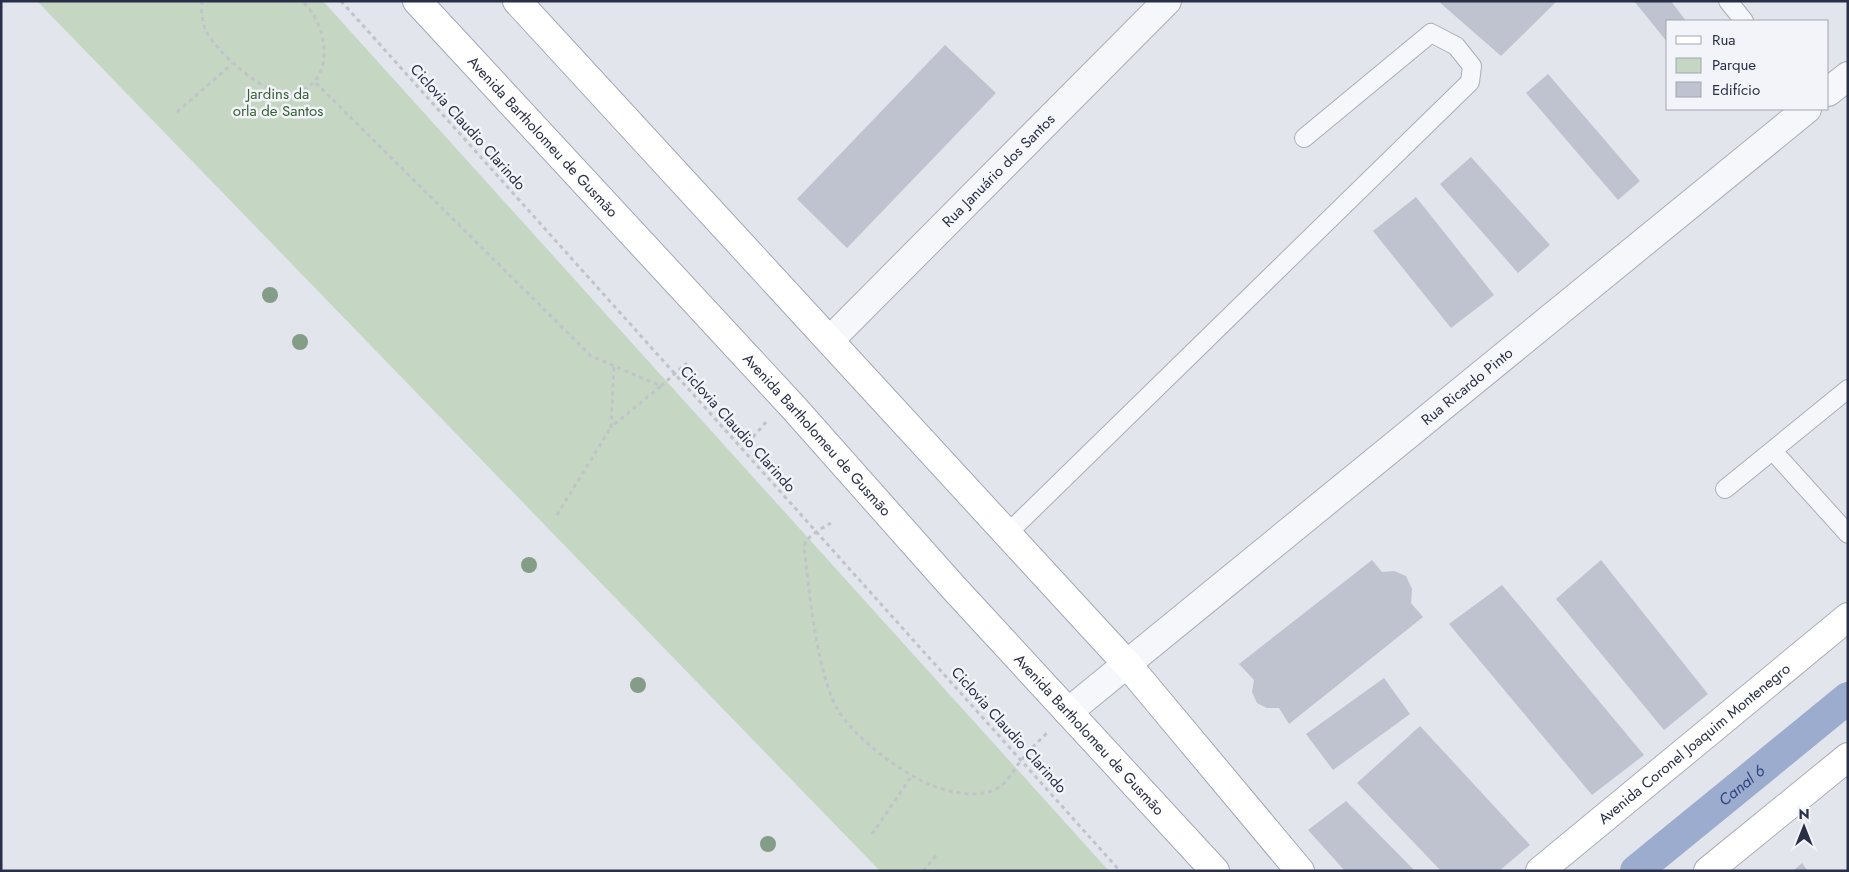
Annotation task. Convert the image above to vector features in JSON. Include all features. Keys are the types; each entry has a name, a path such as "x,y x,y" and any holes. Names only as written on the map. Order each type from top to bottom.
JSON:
{"main road":[{"name":"Avenida Bartholomeu de Gusmão","path":"417,1 794,408 952,587 1215,871"},
{"path":"517,1 1127,664 1300,871"},
{"name":"Avenida Coronel Joaquim Montenegro","path":"1540,871 1848,617"},
{"path":"1708,871 1848,757"}],"street":[{"name":"Rua Januário dos Santos","path":"830,340 1167,1"},
{"path":"1829,91 1848,76"},
{"name":"Rua Ricardo Pinto","path":"1068,712 1806,110"}],"lane":[{"path":"1728,1 1743,20"},
{"path":"1007,534 1470,82 1472,66 1456,46 1431,33 1304,138"},
{"path":"1725,489 1848,389"},
{"path":"1773,451 1848,534"}],"path":[{"path":"202,1 206,30 232,64 262,84 284,94 302,91 316,82 324,59 324,42 321,28 302,1"},
{"name":"Ciclovia Claudio Clarindo","path":"341,1 1120,871"},
{"path":"177,112 232,64"},
{"path":"316,82 592,356 661,386"},
{"path":"557,514 611,427 687,363"},
{"path":"611,427 614,366"},
{"path":"831,523 805,542 804,547 826,682 838,710 855,730 912,777 951,792 976,794 990,791 1002,785 1021,760 1068,712"},
{"path":"872,834 912,777"},
{"path":"924,871 938,853"}],"green space":[{"name":"Jardins da orla de Santos","path":"37,1 323,1 1109,871 880,871"}],"building":[{"path":"1438,1 1557,1 1501,56"},
{"path":"1634,1 1671,1 1685,20 1666,20 1666,41"},
{"path":"945,45 996,93 847,248 797,199"},
{"path":"1548,74 1640,181 1618,200 1526,93"},
{"path":"1471,157 1550,245 1518,273 1440,184"},
{"path":"1416,197 1494,295 1451,328 1373,231"},
{"path":"1372,560 1382,572 1394,571 1406,576 1412,589 1411,603 1423,617 1289,724 1279,708 1267,708 1257,703 1252,692 1254,680 1239,664"},
{"path":"1601,560 1708,694 1664,730 1556,599"},
{"path":"1502,585 1644,755 1592,795 1449,624"},
{"path":"1384,678 1410,714 1333,770 1306,734"},
{"path":"1420,726 1530,845 1499,871 1441,871 1357,783"},
{"path":"1346,801 1415,871 1345,871 1308,830"},
{"path":"1802,863 1808,871 1793,871"}],"waterway":[{"name":"Canal 6","path":"1636,871 1848,698"}]}
